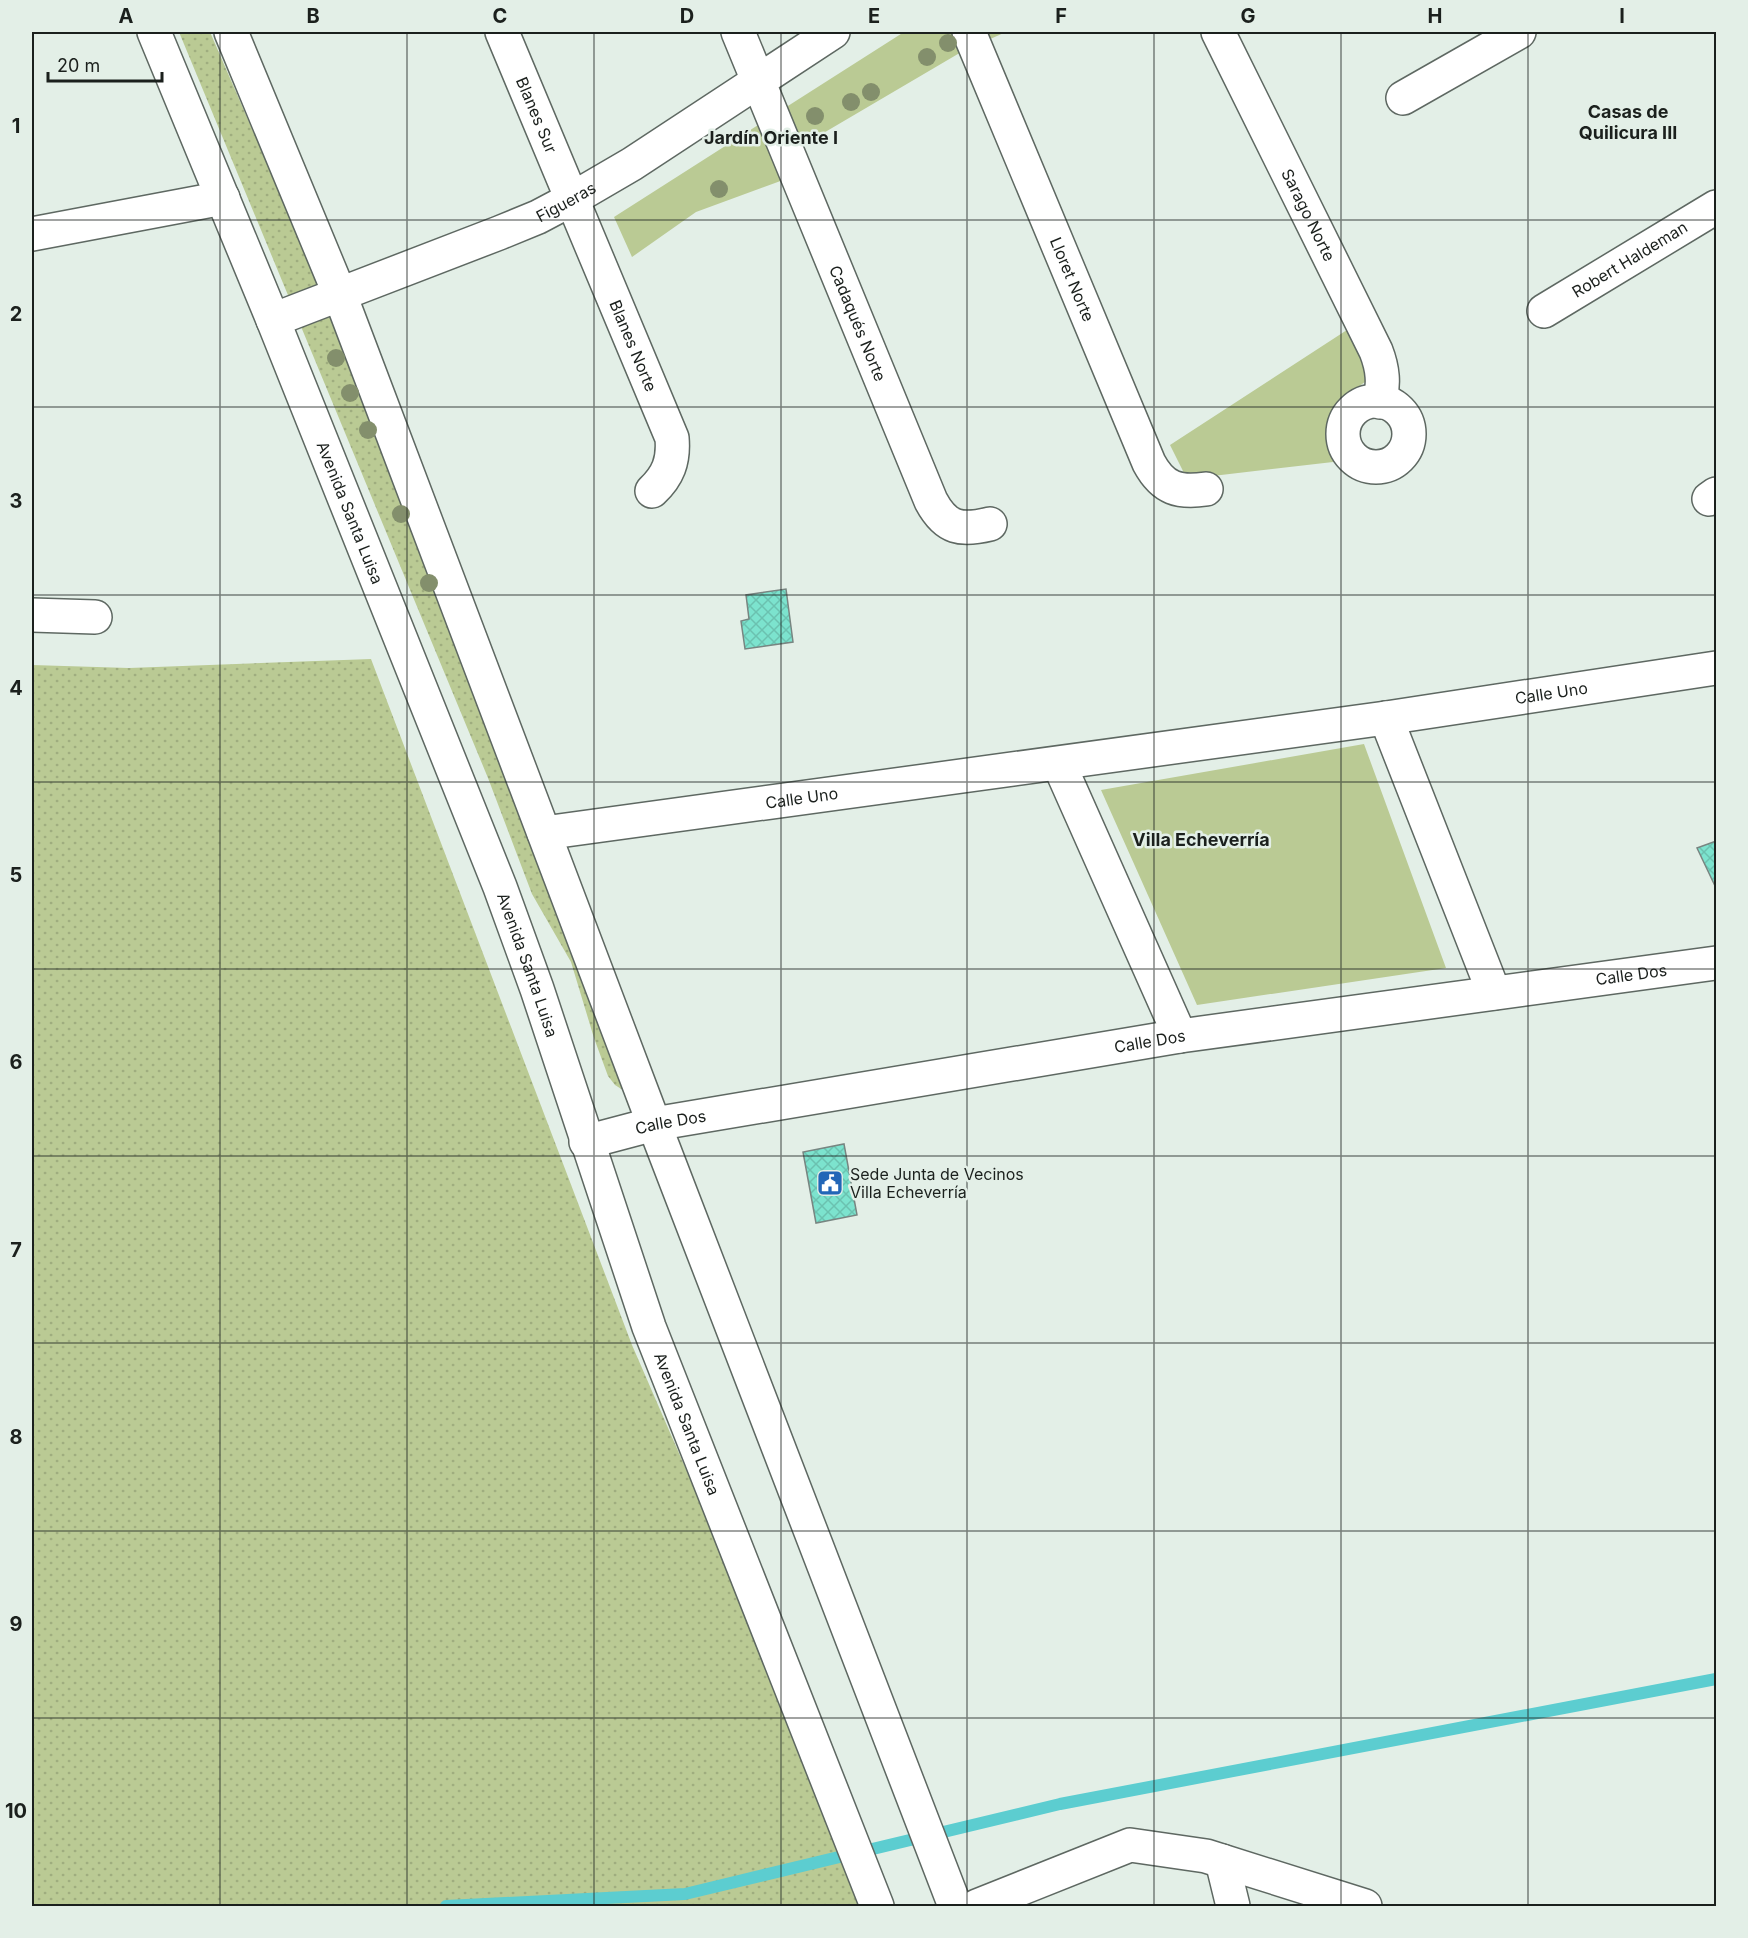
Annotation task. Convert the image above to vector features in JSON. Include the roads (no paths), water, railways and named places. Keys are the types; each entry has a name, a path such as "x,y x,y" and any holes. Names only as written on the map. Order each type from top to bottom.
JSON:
{"street":[{"name":"Avenida Santa Luisa","path":"154,32 273,320 500,887 537,989 648,1327 876,1904"},
{"path":"231,32 340,295 654,1124 951,1896"},
{"name":"Blanes Sur","path":"502,32 572,199"},
{"name":"Cadaqués Norte","path":"738,32 938,514 948,523 960,528 990,524"},
{"name":"Figueras","path":"273,320 499,233 572,199 632,164 833,32"},
{"name":"Lloret Norte","path":"969,32 1149,464 1156,476 1178,490 1191,492 1206,489"},
{"name":"Sarago Norte","path":"1218,32 1376,351 1383,376 1380,402"},
{"path":"1403,98 1519,32"},
{"path":"32,234 223,198"},
{"name":"Blanes Norte","path":"572,199 672,438 671,463 661,483 652,491"},
{"name":"Robert Haldeman","path":"1544,311 1716,207"},
{"path":"32,615 95,617"},
{"name":"Calle Uno","path":"544,833 1059,764 1716,668"},
{"path":"1386,717 1494,993"},
{"path":"1059,764 1180,1036"},
{"name":"Calle Dos","path":"586,1142 654,1124 1180,1036 1716,963"},
{"path":"978,1906 1130,1845 1206,1856 1365,1906"},
{"path":"1222,1861 1233,1906"}],"waterway":[{"path":"446,1906 685,1894 1060,1804 1716,1679"}],"place":[{"name":"Sede Junta de Vecinos Villa Echeverría","path":"830,1183"}],"district":[{"name":"Casas de Quilicura III","path":"1628,121"},
{"name":"Jardín Oriente I","path":"771,137"},
{"name":"Villa Echeverría","path":"1201,839"}]}
